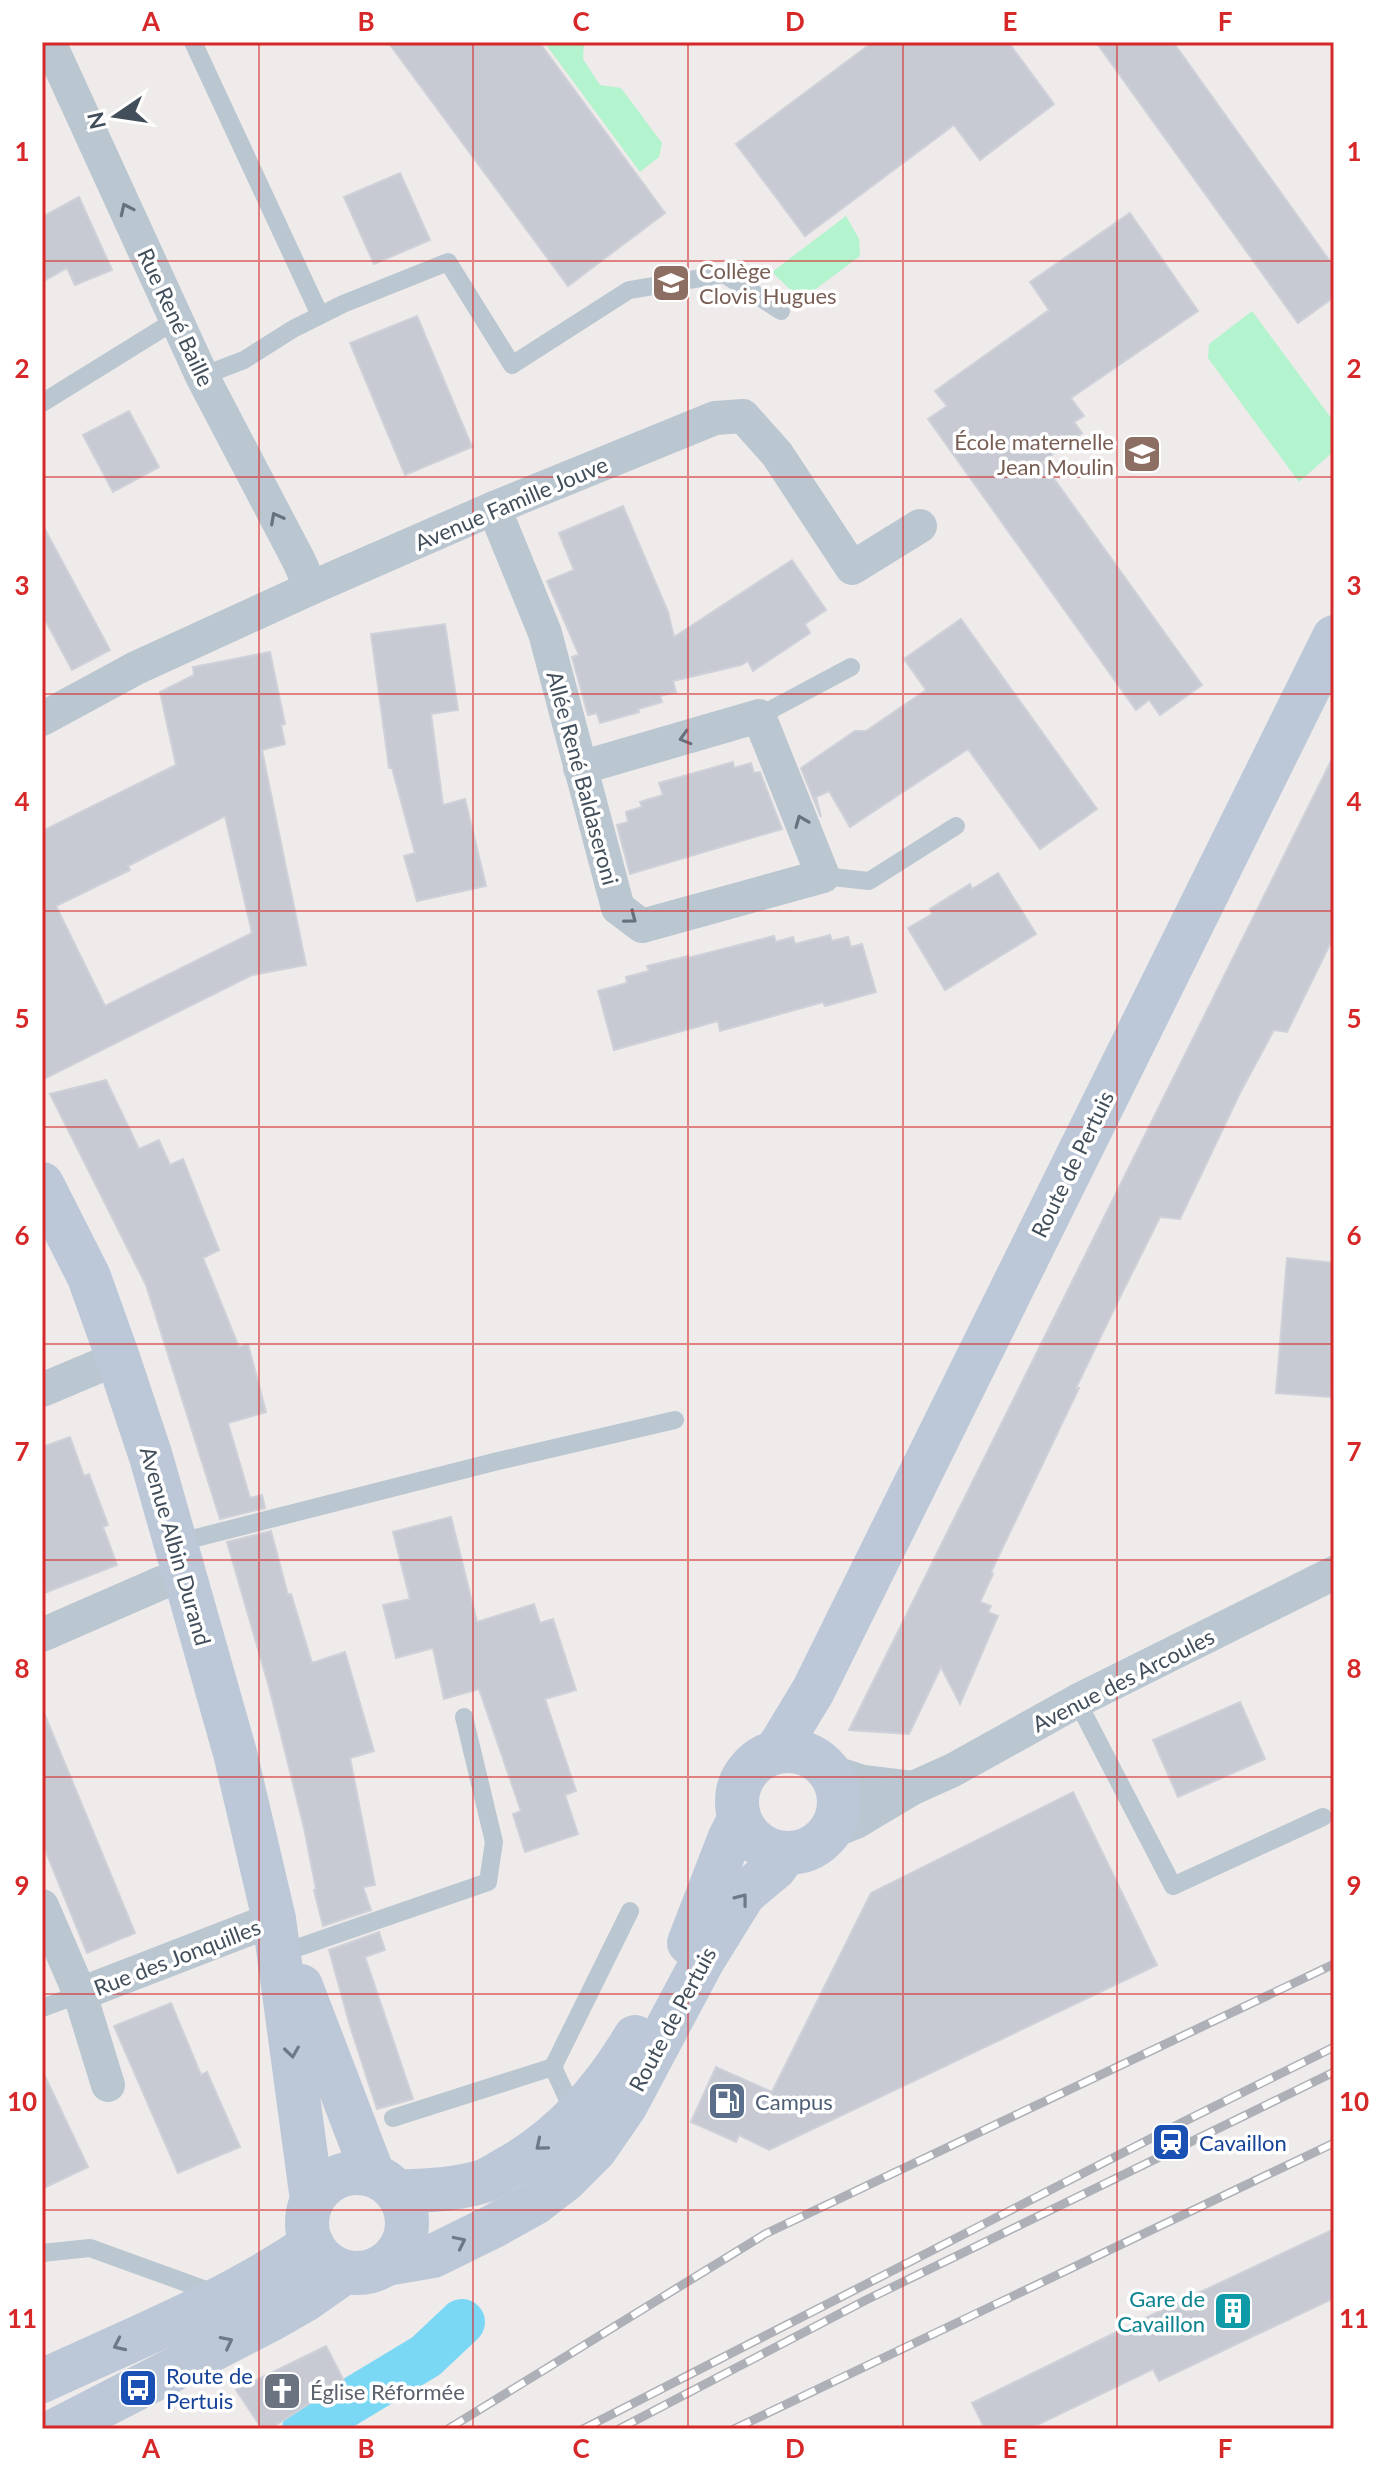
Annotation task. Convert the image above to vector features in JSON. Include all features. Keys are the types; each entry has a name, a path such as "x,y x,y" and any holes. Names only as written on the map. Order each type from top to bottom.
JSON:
{"main road":[{"name":"Route de Pertuis","path":"776,1752 813,1691 1334,637"},
{"name":"Avenue Albin Durand","path":"42,1184 89,1277 118,1358 151,1457 235,1753 281,1935 312,2200"},
{"path":"813,1691 816,1734 826,1769 836,1786 836,1819 816,1845 802,1852 785,1854 770,1851 746,1833 739,1820 736,1803 739,1786 747,1771 760,1759 776,1752 793,1752 809,1756 826,1769"},
{"name":"Route de Pertuis","path":"385,2183 445,2191 486,2180 533,2153 575,2116 618,2067 685,1953 739,1820"},
{"name":"Route de Pertuis","path":"42,2381 275,2270 348,2260 433,2256 535,2203 565,2180 595,2150 626,2105 702,1962 744,1894 775,1868 785,1854"},
{"name":"Avenue Albin Durand","path":"281,1935 385,2183"},
{"path":"356,2172 385,2183 406,2207 408,2228 401,2246 348,2260 307,2219 312,2200 323,2186 338,2176 356,2172"},
{"name":"Route de Pertuis","path":"58,2429 305,2300 348,2260"}],"street":[{"name":"Rue René Baille","path":"49,42 202,376 311,588"},
{"name":"Avenue Famille Jouve","path":"42,719 136,668 311,588 494,508 715,418 743,416 777,454 852,568 920,526"},
{"name":"Allée René Baldaseroni","path":"494,508 545,633 618,908 642,926 823,876"},
{"path":"580,768 759,716 823,876"},
{"path":"42,1390 118,1358"},
{"path":"42,1635 161,1583 181,1560"},
{"name":"Avenue des Arcoules","path":"828,1833 856,1822 913,1788 953,1770 1077,1701 1334,1573"},
{"path":"826,1769 863,1782 913,1788"},
{"path":"42,1906 80,1994 108,2085"},
{"name":"Rue des Jonquilles","path":"80,1994 281,1935"}],"lane":[{"path":"193,42 320,315"},
{"path":"202,376 244,360 320,315 448,262 512,365 629,290 724,274 781,311"},
{"path":"42,403 176,320"},
{"path":"759,716 851,667"},
{"path":"823,876 869,881 956,826"},
{"path":"181,1560 498,1461 675,1420"},
{"path":"1077,1701 1173,1886 1323,1817"},
{"path":"281,1935 488,1882 494,1842 464,1717"},
{"path":"393,2118 553,2067 630,1911"},
{"path":"42,2008 80,1994"},
{"path":"553,2067 575,2116"},
{"path":"42,2253 90,2248 224,2296"}],"green space":[{"path":"544,42 584,42 583,59 600,85 621,88 662,143 659,157 640,172"},
{"path":"846,216 859,239 860,256 801,300 772,272"},
{"path":"1252,311 1334,422 1334,451 1299,482 1208,358 1209,344"}],"building":[{"path":"388,42 539,42 665,213 568,286"},
{"path":"873,42 1008,42 1054,104 980,160 954,125 805,236 736,144"},
{"path":"1096,42 1173,42 1334,267 1334,297 1298,323"},
{"path":"400,173 430,240 374,264 344,197"},
{"path":"79,197 112,270 75,285 67,268 42,282 42,217"},
{"path":"1130,213 1198,311 1071,398 1084,416 1074,422 1082,433 1042,462 1202,685 1160,715 1149,700 1136,710 928,419 947,406 935,391 1049,310 1030,282"},
{"path":"417,316 472,447 405,475 350,343"},
{"path":"129,411 159,467 113,492 83,435"},
{"path":"623,506 668,612 674,637 792,560 826,610 805,624 810,633 753,671 748,661 673,681 676,692 660,696 662,702 600,723 597,713 588,715 572,657 579,655 547,581 574,570 559,533"},
{"path":"42,524 110,650 72,670 42,614"},
{"path":"961,619 1097,809 1040,849 968,749 850,827 829,791 816,797 821,817 801,768 855,731 866,731 926,690 904,659"},
{"path":"445,624 458,710 431,714 443,805 465,799 486,886 417,901 404,856 415,853 392,768 389,768 371,634"},
{"path":"270,652 285,724 281,725 285,744 262,750 306,965 252,975 42,1080 42,831 176,765 160,692 194,675 193,667","holes":["225,816 252,933 105,1006 56,906 130,870 128,866"]},
{"path":"1334,755 1334,936 1287,1032 1274,1030 1180,1219 1160,1217 1117,1303 991,1572 993,1574 980,1602 991,1606 988,1612 998,1616 960,1704 941,1667 909,1734 849,1730"},
{"path":"733,762 734,768 751,763 754,773 760,772 782,829 630,874 617,825 628,822 626,812 642,807 640,802 663,795 659,783"},
{"path":"998,873 1036,934 945,990 908,928 932,914 930,909 970,884 972,889"},
{"path":"830,935 832,941 848,937 851,947 862,944 876,992 825,1006 823,1002 720,1031 718,1021 614,1050 598,991 627,983 626,977 649,971 647,966 688,956 774,936 776,942 793,937 795,944"},
{"path":"106,1080 139,1149 159,1140 170,1165 183,1159 219,1250 203,1258 239,1347 248,1344 266,1412 228,1423 250,1498 262,1495 265,1508 220,1519 146,1285 50,1094"},
{"path":"1287,1258 1334,1263 1331,1397 1276,1393"},
{"path":"70,1437 84,1476 89,1474 108,1525 103,1527 117,1565 42,1594 42,1447"},
{"path":"451,1517 477,1622 534,1604 540,1623 553,1619 576,1690 545,1699 576,1791 565,1795 578,1834 525,1852 513,1814 521,1811 479,1689 444,1699 433,1648 396,1658 383,1605 410,1599 393,1532"},
{"path":"271,1531 288,1595 291,1594 312,1663 345,1652 374,1751 350,1758 375,1885 363,1887 371,1910 323,1926 304,1828 269,1687 227,1542"},
{"path":"1240,1702 1265,1759 1178,1797 1153,1740"},
{"path":"42,1708 135,1933 87,1953 42,1842"},
{"path":"1073,1792 1157,1965 769,2150 739,2135 736,2142 691,2122 716,2067 772,2092 871,1893"},
{"path":"379,1932 385,1950 365,1957 413,2099 377,2109 329,1950"},
{"path":"171,2003 201,2075 207,2072 240,2147 178,2173 114,2026"},
{"path":"42,2070 88,2167 42,2189"},
{"name":"Gare de Cavaillon","path":"1334,2229 1334,2298 1159,2381 1153,2369 1029,2429 985,2429 972,2403"},
{"name":"Église Réformée","path":"326,2346 344,2381 270,2429 262,2429 236,2390"}],"waterway":[{"path":"305,2429 426,2356 462,2322"}],"railway":[{"path":"448,2429 765,2234 1334,1964"},
{"path":"583,2429 1334,2047"},
{"path":"619,2429 864,2301 1334,2072"},
{"path":"734,2429 1334,2143"}],"place":[{"name":"Collège Clovis Hugues","path":"671,283"},
{"name":"École maternelle Jean Moulin","path":"1142,454"},
{"name":"Campus","path":"727,2101"},
{"name":"Cavaillon","path":"1171,2142"},
{"name":"Gare de Cavaillon","path":"1233,2311"},
{"name":"Route de Pertuis","path":"138,2388"},
{"name":"Église Réformée","path":"282,2391"}]}
